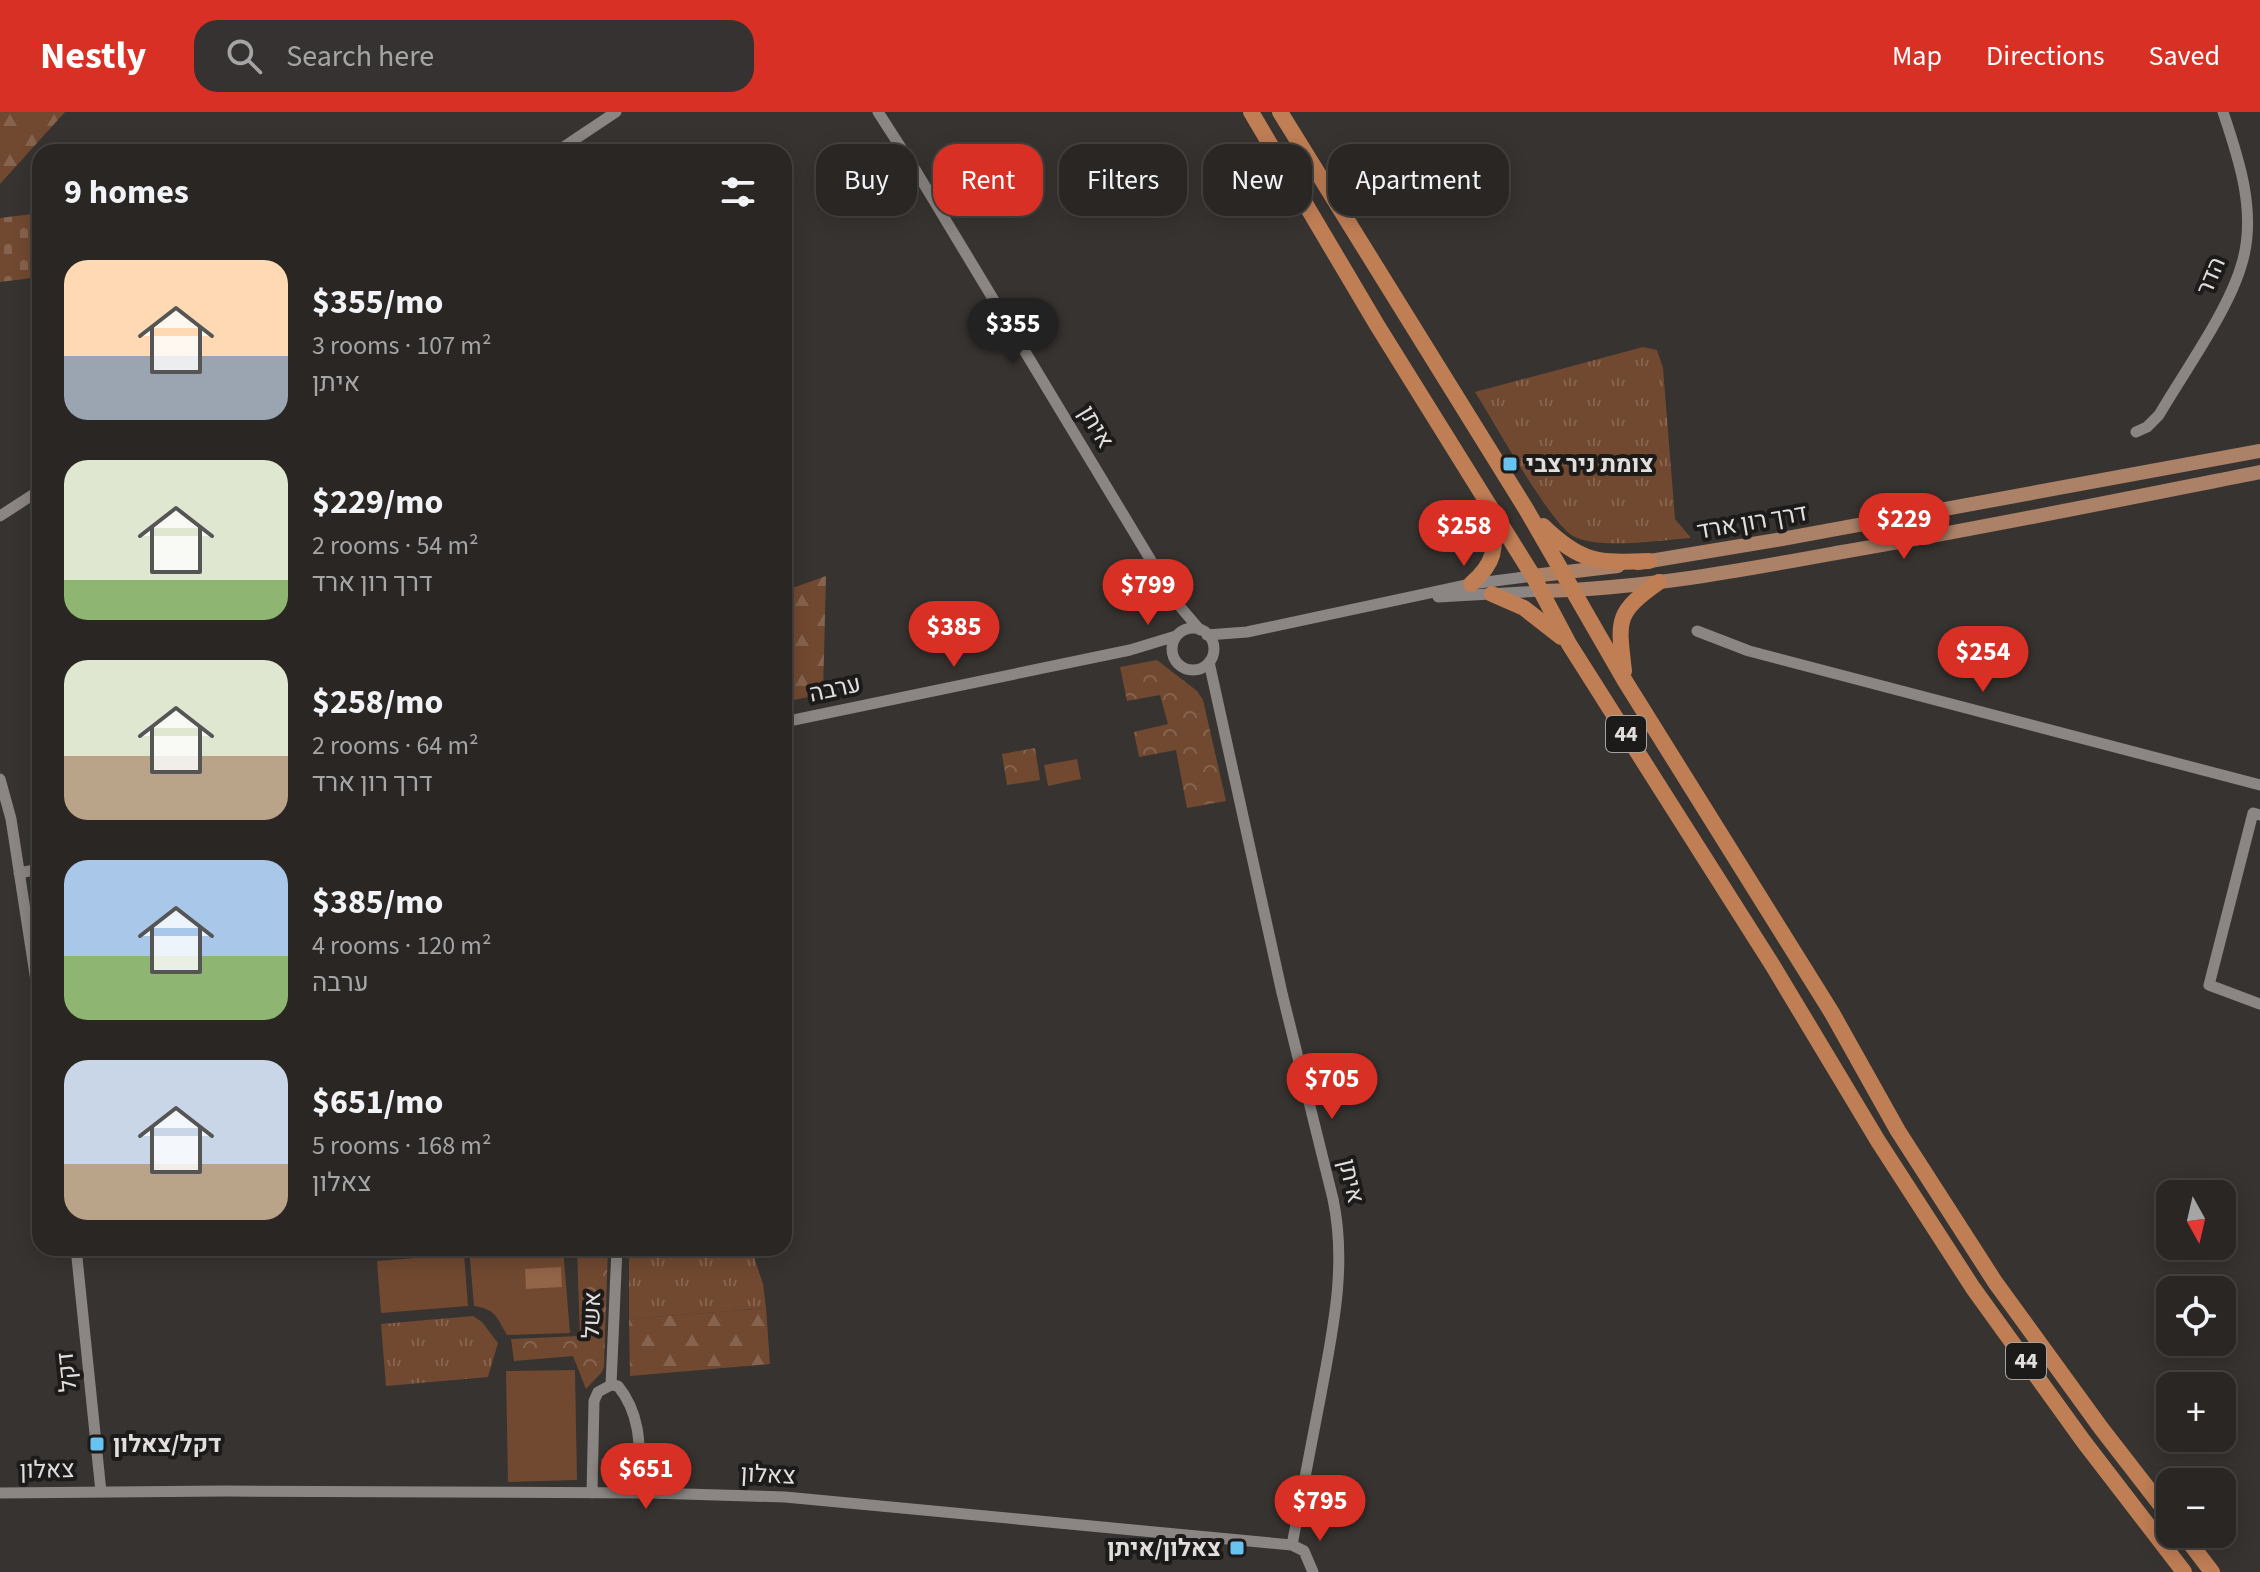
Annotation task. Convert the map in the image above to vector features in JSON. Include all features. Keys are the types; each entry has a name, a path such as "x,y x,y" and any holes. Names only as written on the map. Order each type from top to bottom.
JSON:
{"highway":[{"name":"44","path":"1251,112 1377,325 1537,584 1569,644 1764,953 1878,1141 1973,1288 2084,1442 2184,1572"},
{"name":"44","path":"1280,112 1565,573 1625,681 1832,1013 1898,1131 1995,1282 2156,1499"},
{"path":"1526,509 1564,547 1592,560 1609,563 1649,561"},
{"path":"1471,584 1489,566 1494,555 1492,510"},
{"path":"1625,681 1619,632 1622,618 1628,606 1659,582"},
{"path":"1492,594 1524,608 1569,644"},
{"path":"2194,1548 2212,1572"}],"main road":[{"name":"דרך רון ארד","path":"1537,584 1565,573 2039,493 2260,451"},
{"name":"דרך רון ארד","path":"1537,584 1574,590 1659,582 1921,539 2260,472"}],"street":[{"path":"568,144 616,112"},
{"name":"איתן","path":"878,112 1176,602 1204,632"},
{"name":"הדר","path":"2136,432 2147,427 2159,415 2228,298 2243,263 2247,211 2240,169 2223,112"},
{"path":"0,516 32,495"},
{"path":"1247,632 1224,644 1196,670 1187,669 1176,661 1172,650 1177,635 1188,629 1247,632 1471,584 1537,584"},
{"path":"1401,600 1492,594 1537,584"},
{"name":"איתן","path":"1176,602 1179,614 1177,635"},
{"path":"1697,631 1749,651 2260,785"},
{"path":"1204,632 1212,642 1210,660"},
{"name":"ערבה","path":"792,720 1130,650 1177,635"},
{"name":"ערבה","path":"1130,650 1151,650 1176,661"},
{"name":"איתן","path":"1210,660 1216,703 1339,1232 1339,1284 1333,1328 1292,1545"},
{"name":"איתן","path":"1187,669 1204,684 1216,703"},
{"path":"0,779 11,819 32,956"},
{"path":"2260,815 2253,813 2209,985 2260,1004"},
{"path":"19,873 32,871"},
{"name":"דקל","path":"77,1256 101,1492"},
{"name":"אשל","path":"592,1493 594,1401 598,1392 611,1385 617,1256"},
{"path":"611,1385 618,1386 623,1392 637,1419 640,1493"},
{"name":"צאלון","path":"0,1493 640,1493 785,1497 1292,1545"},
{"path":"1292,1545 1304,1551 1313,1572"}],"green space":[{"path":"0,112 65,112 36,144 32,144 32,149 0,184"},
{"path":"32,214 32,278 0,282 0,218"},
{"path":"1643,347 1657,350 1663,368 1675,519 1691,538 1630,543 1584,540 1573,536 1550,512 1475,392"},
{"path":"826,576 823,694 792,700 792,588"},
{"path":"1157,660 1197,691 1203,700 1226,801 1187,808 1176,750 1139,757 1134,732 1168,724 1160,695 1127,701 1120,667"},
{"path":"1035,748 1040,780 1007,785 1002,754"},
{"path":"1077,759 1081,779 1048,786 1044,765"},
{"path":"464,1256 468,1306 381,1313 377,1261"},
{"path":"470,1256 564,1256 570,1333 507,1335 491,1312 474,1306"},
{"path":"577,1256 608,1256 602,1372 586,1389 573,1356 514,1361 511,1339 580,1336"},
{"path":"629,1256 754,1256 763,1284 766,1308 629,1319"},
{"path":"766,1308 770,1364 630,1376 629,1319"},
{"path":"473,1316 482,1322 498,1343 488,1377 386,1386 381,1324"},
{"path":"575,1370 577,1480 508,1482 506,1371"},
{"path":"632,1458 631,1481 617,1485 603,1481 601,1459"}],"shaded area":[{"path":"561,1267 562,1287 526,1289 525,1269"}],"place":[{"name":"צומת ניר צבי","path":"1510,464"},
{"name":"דקל/צאלון","path":"97,1444"},
{"name":"צאלון/איתן","path":"1237,1548"}]}
